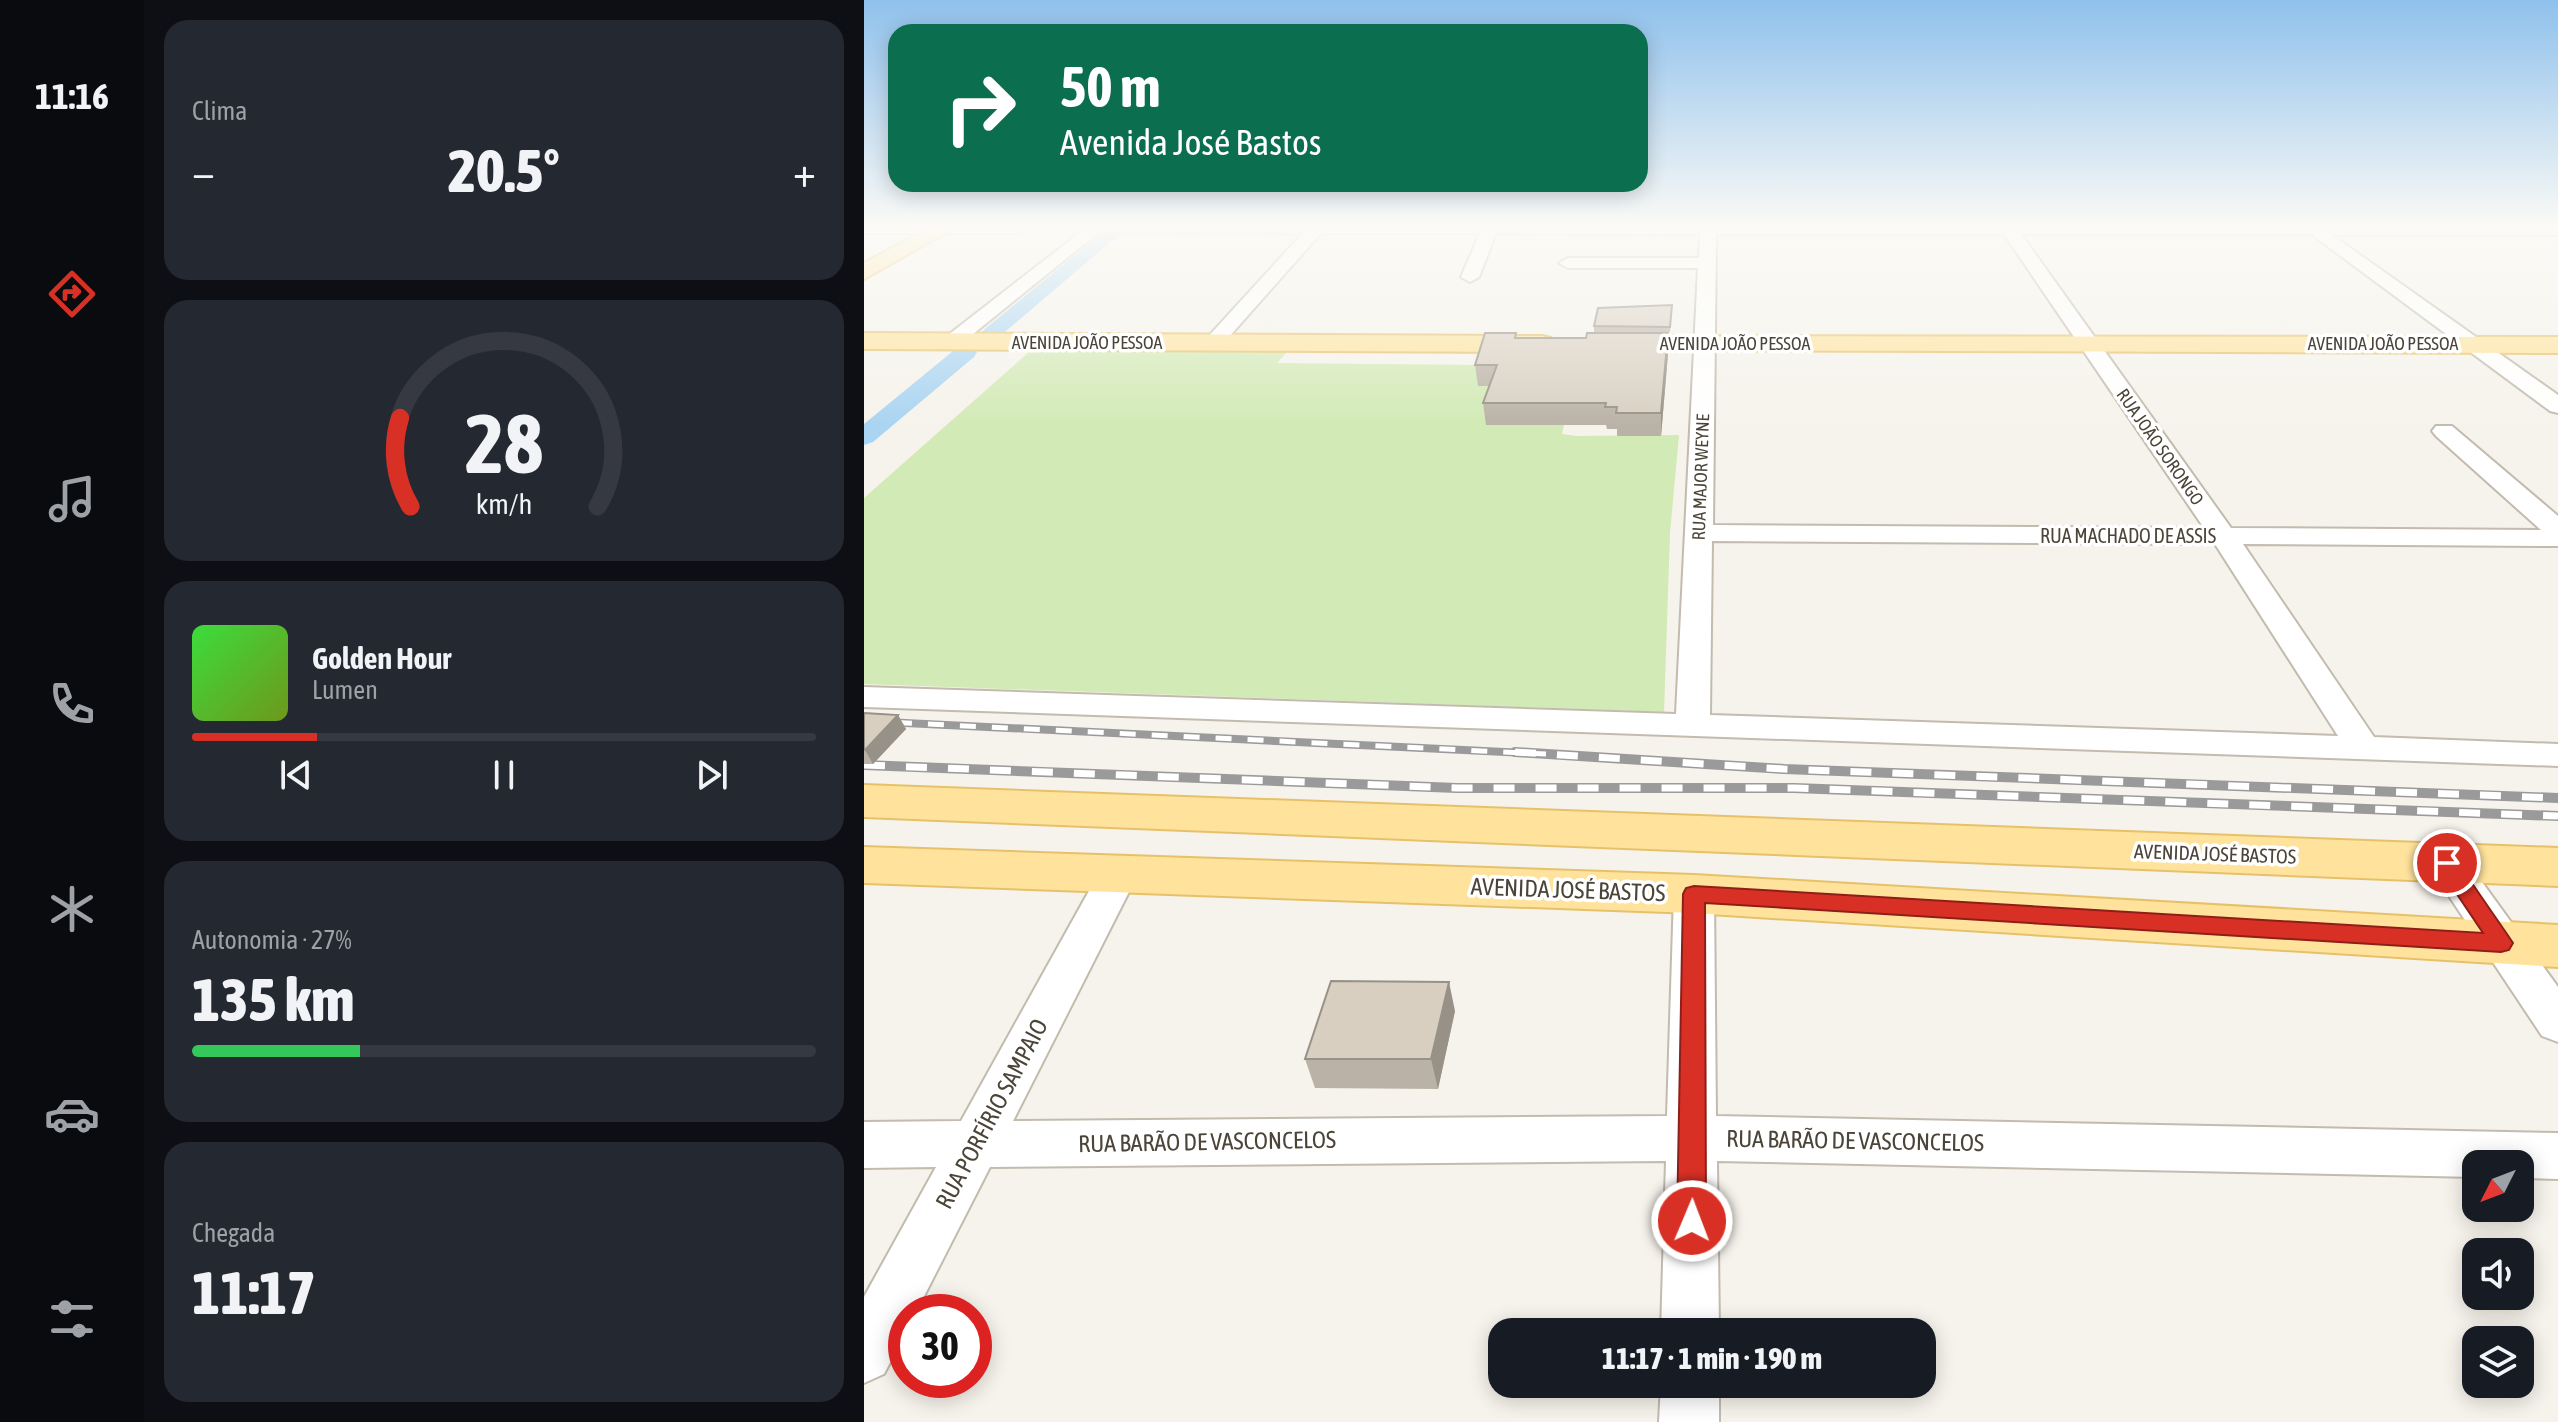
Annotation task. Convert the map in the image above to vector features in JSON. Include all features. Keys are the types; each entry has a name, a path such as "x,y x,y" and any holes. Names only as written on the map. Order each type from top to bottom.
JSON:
{"main road":[{"name":"AVENIDA JOÃO PESSOA","path":"870,343 2558,345"},
{"name":"AVENIDA JOSÉ BASTOS","path":"864,801 2558,867"},
{"name":"AVENIDA JOSÉ BASTOS","path":"864,865 1694,894 2558,946"}],"street":[{"path":"950,343 1011,294"},
{"path":"1213,343 1257,294"},
{"name":"RUA MAJOR WEYNE","path":"1693,727 1707,294"},
{"name":"RUA JOÃO SORONGO","path":"2054,294 2224,537 2363,748"},
{"path":"2404,294 2558,406"},
{"path":"2444,431 2558,530"},
{"name":"RUA MACHADO DE ASSIS","path":"1699,533 2558,538"},
{"path":"864,697 2558,755"},
{"path":"2447,863 2558,1023"},
{"name":"RUA PORFÍRIO SAMPAIO","path":"864,1354 1118,874"},
{"path":"1690,1318 1694,894"},
{"name":"RUA BARÃO DE VASCONCELOS","path":"864,1145 1693,1138 2558,1156"},
{"path":"1689,1422 1690,1398"}],"green space":[{"path":"1029,352 1287,352 1277,363 1483,365 1500,386 1486,425 1564,425 1562,434 1576,436 1679,435 1670,533 1664,712 864,684 864,498"}],"building":[{"path":"1672,305 1670,327 1594,326 1598,308"},
{"path":"1485,333 1516,333 1515,338 1586,338 1587,333 1668,333 1661,413 1616,413 1617,407 1605,407 1606,403 1483,403 1497,365 1475,365"},
{"path":"864,713 898,715 865,750 864,750"},
{"path":"1331,981 1449,982 1431,1059 1305,1059"}],"waterway":[{"path":"993,332 1038,294"},
{"path":"864,437 966,352"}],"railway":[{"path":"864,721 1546,754"},
{"path":"1515,752 1784,769 2558,798"},
{"path":"864,765 1457,788 1794,788 2558,816"}],"route":[{"path":"1692,1221 1694,894 2501,943 2447,863"}]}
